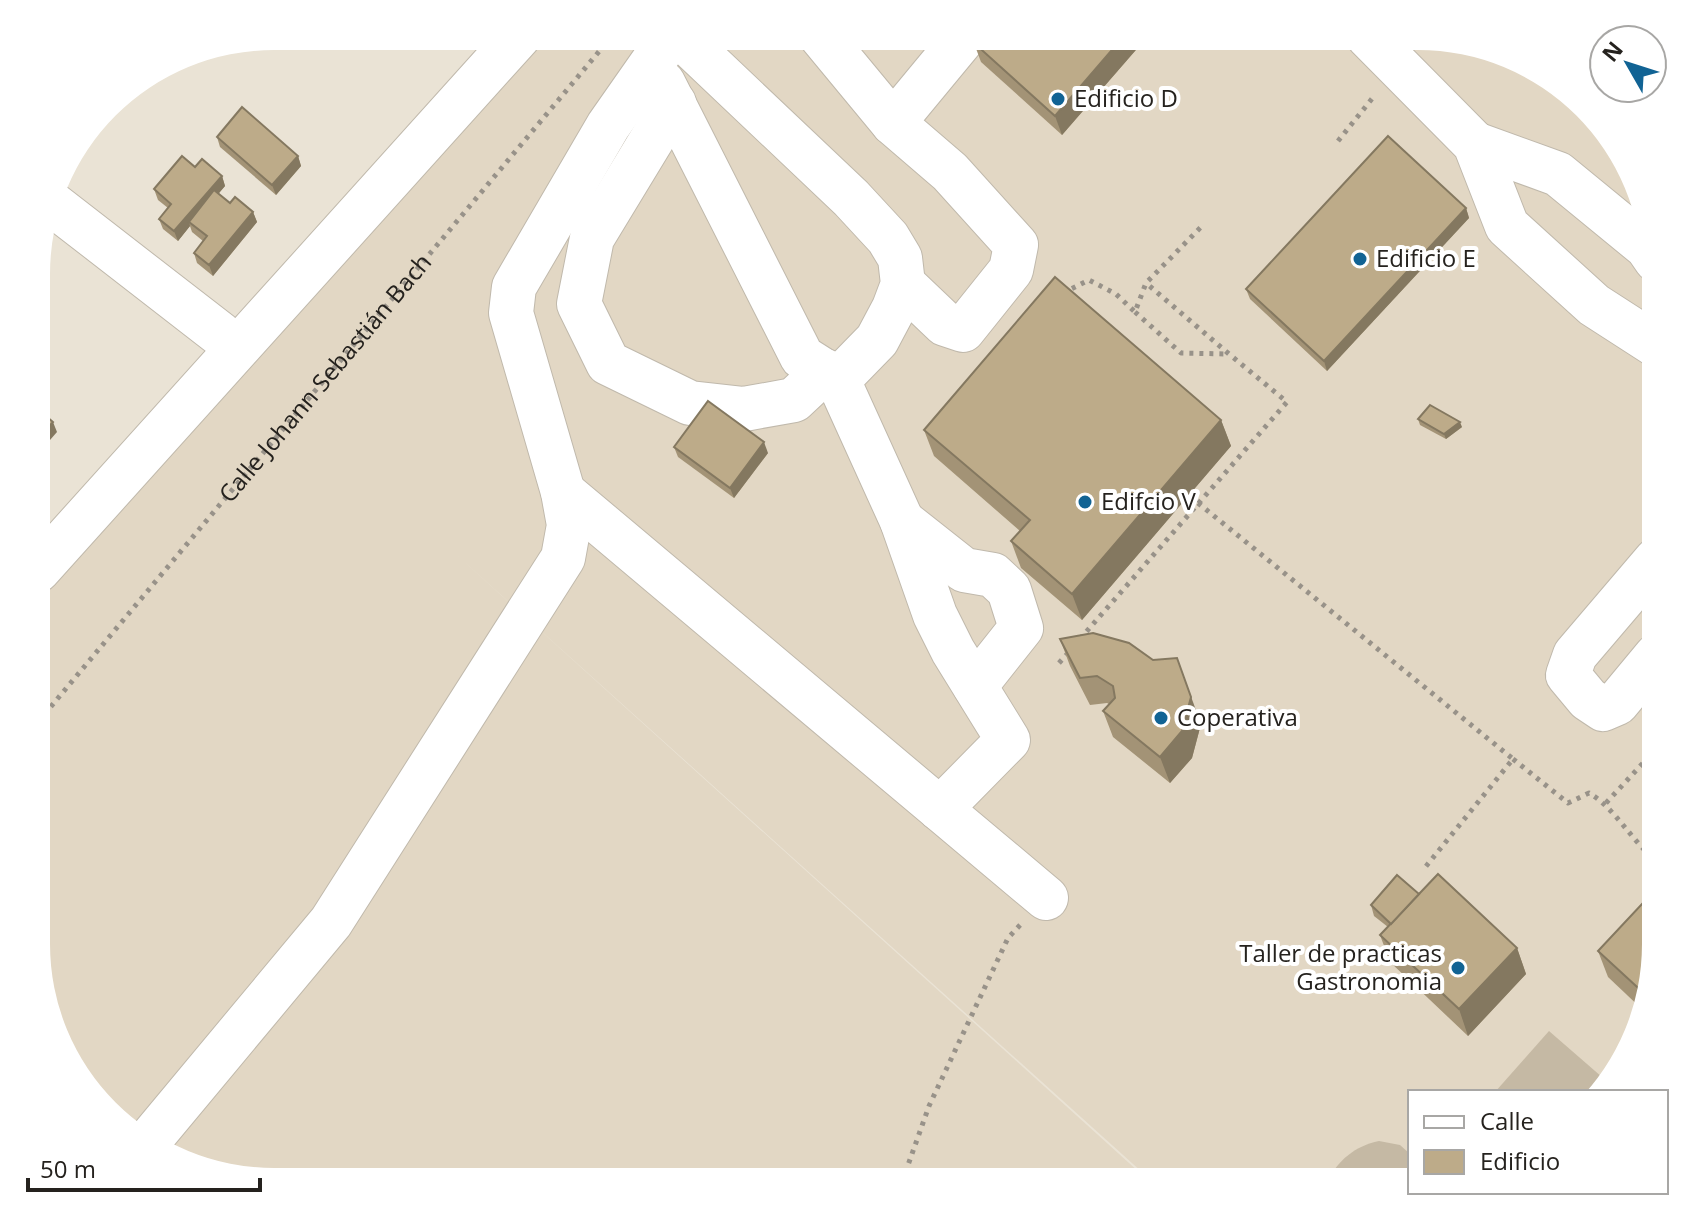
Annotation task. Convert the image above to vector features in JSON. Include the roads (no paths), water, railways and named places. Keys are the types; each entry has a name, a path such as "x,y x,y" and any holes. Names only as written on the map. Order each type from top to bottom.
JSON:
{"street":[{"path":"50,518 220,334 470,50"},
{"path":"50,557 506,50"},
{"path":"155,1133 331,922 563,558 569,525 563,492 511,313 511,299 514,287 608,126 664,50"},
{"path":"669,50 674,103 802,357 831,375 902,521 935,615 1008,740 940,809"},
{"path":"674,50 812,160 888,238 900,258 903,284 877,340 794,400 744,409 690,403 608,363 579,304 592,238 674,103"},
{"path":"833,50 893,123 950,172 1016,245 1011,270 963,330 945,324 903,284"},
{"path":"893,123 953,50"},
{"path":"1386,50 1475,144 1507,226 1594,305 1642,336"},
{"path":"1475,144 1558,174 1639,241"},
{"path":"60,210 220,334"},
{"path":"563,492 1046,898"},
{"path":"902,521 964,570 993,575 1009,590 1021,628 975,686"},
{"path":"1642,576 1575,655 1568,675 1588,699 1603,709 1617,703 1642,673"}],"place":[{"name":"Edificio D","path":"1058,99"},
{"name":"Edificio E","path":"1360,259"},
{"name":"Edifcio V","path":"1085,502"},
{"name":"Coperativa","path":"1161,718"},
{"name":"Taller de practicas Gastronomia","path":"1458,968"}]}
